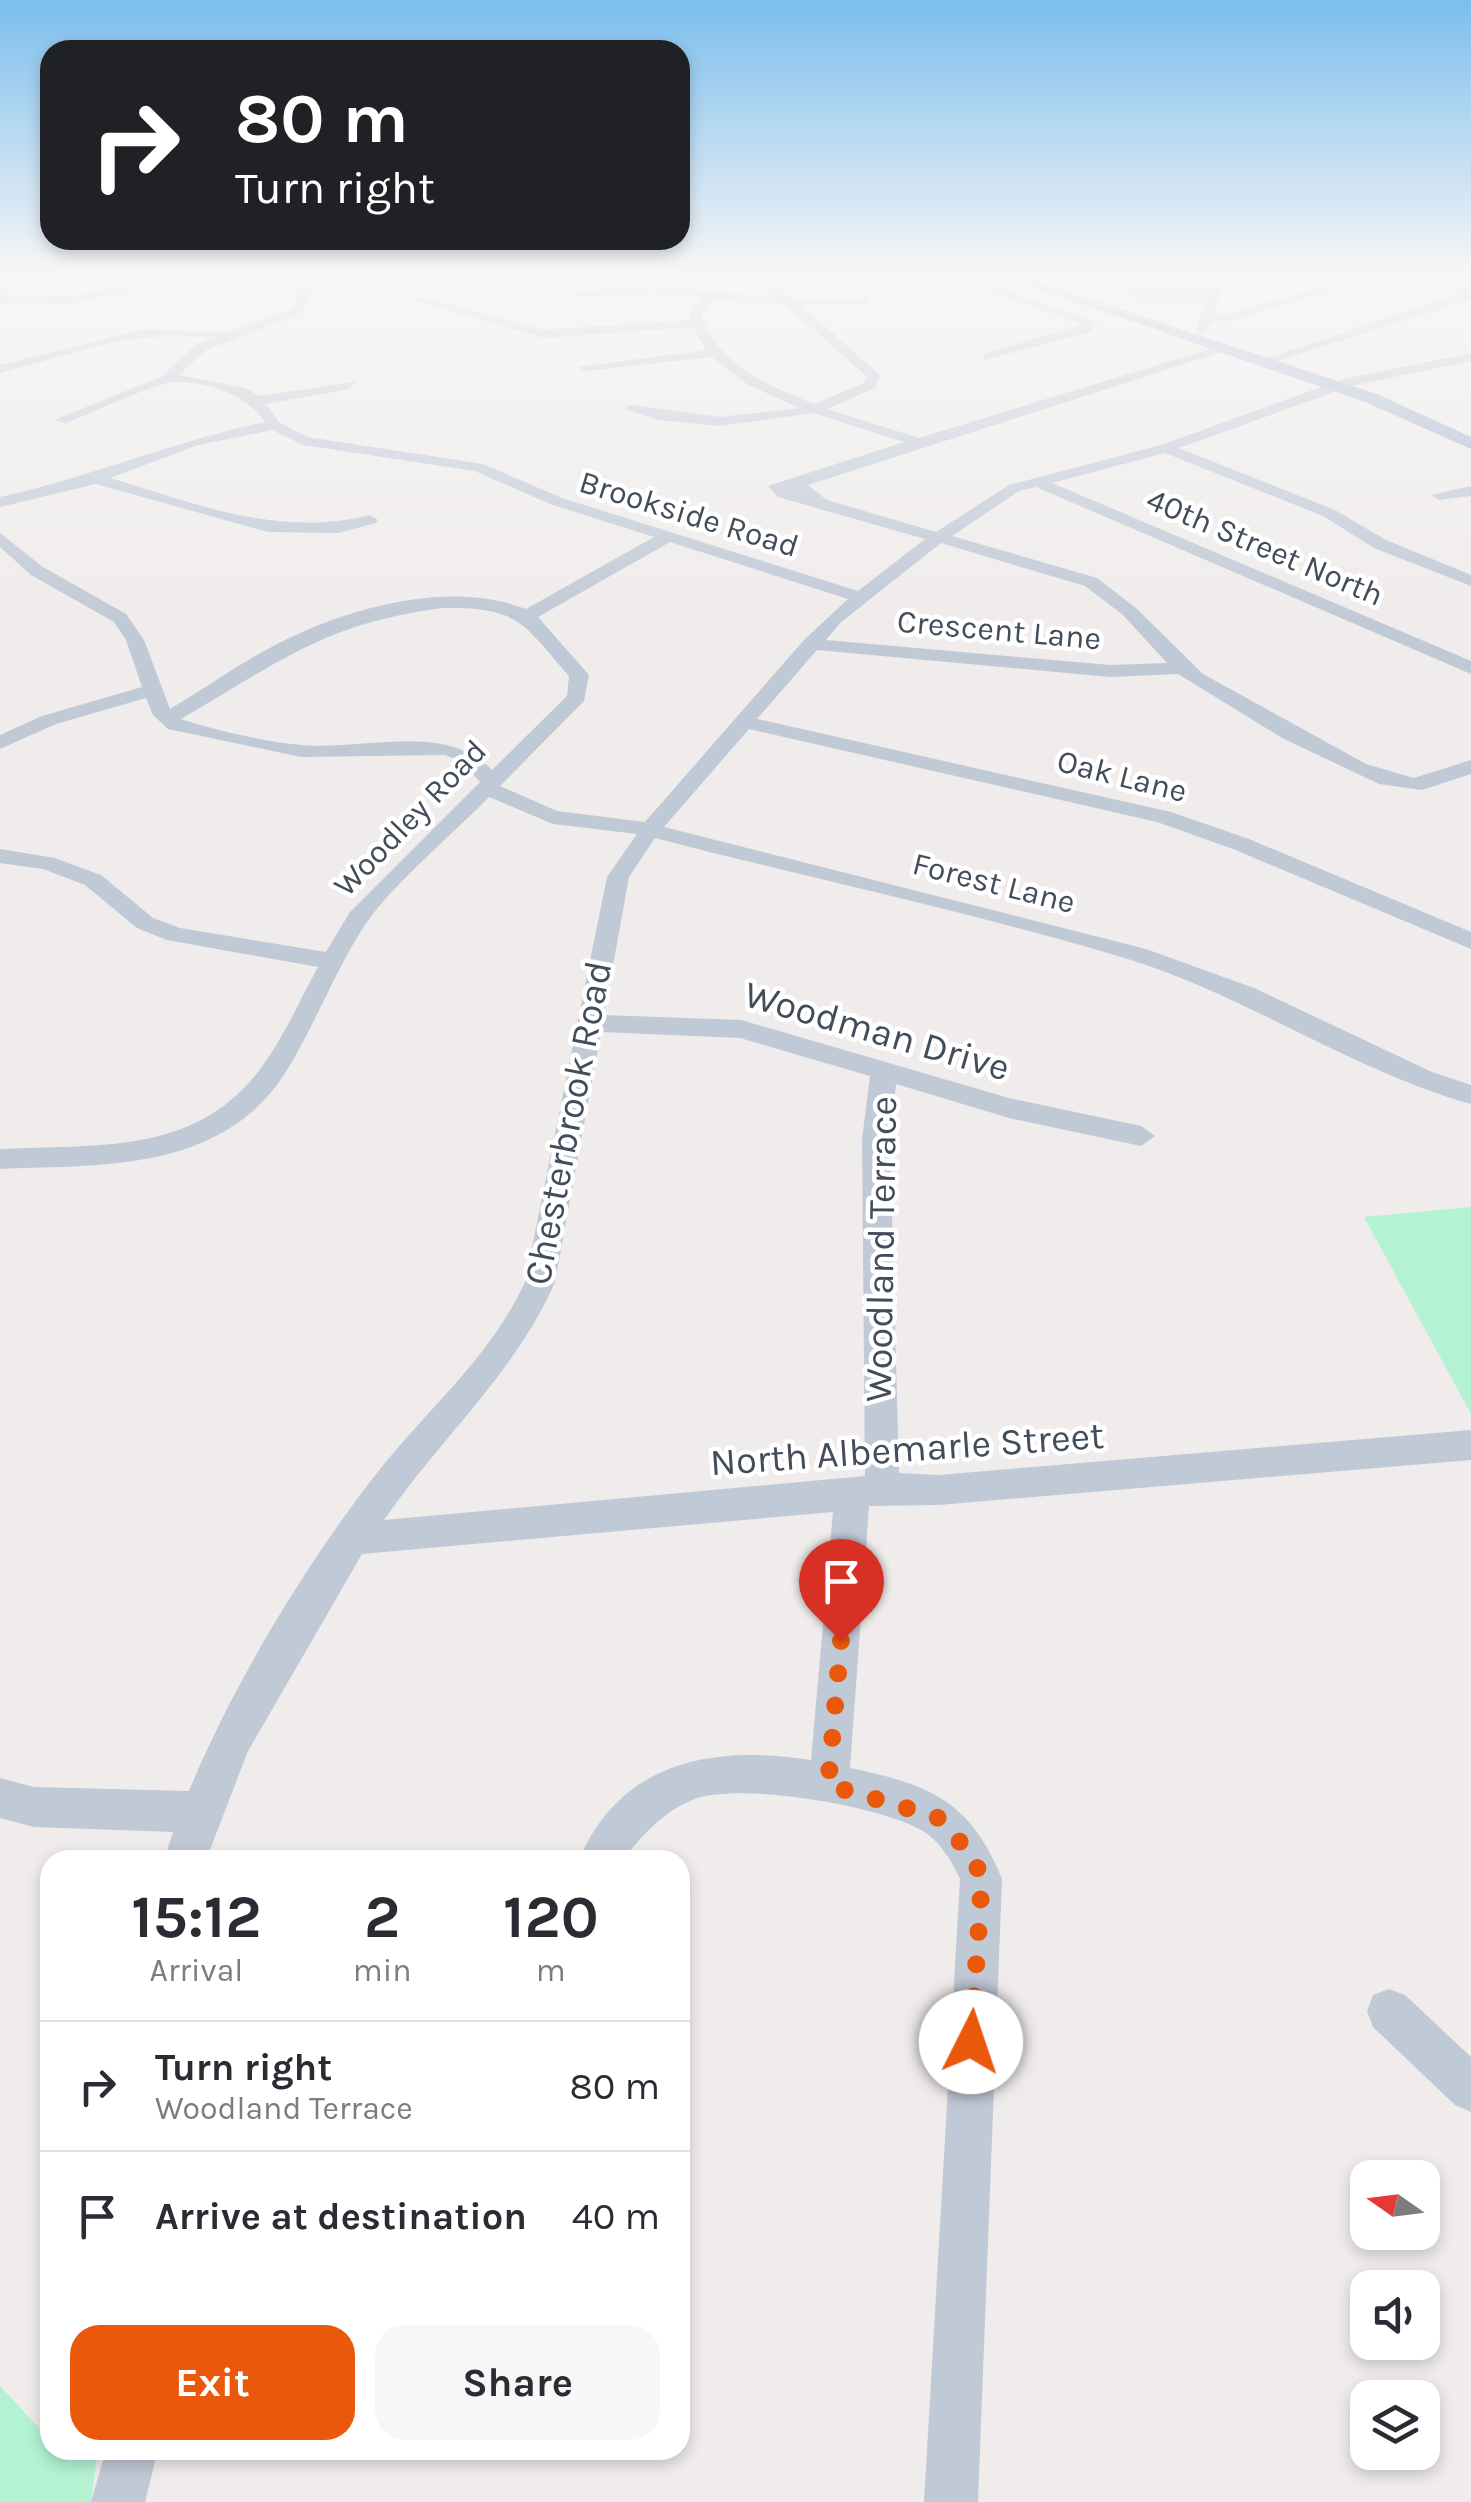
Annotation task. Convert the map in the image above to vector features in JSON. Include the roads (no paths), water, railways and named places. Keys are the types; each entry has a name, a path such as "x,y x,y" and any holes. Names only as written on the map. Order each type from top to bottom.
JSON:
{"main road":[{"path":"1355,390 1411,407 1470,441"}],"street":[{"path":"61,420 139,390"},
{"path":"0,502 96,479 194,441 274,425 258,401 236,390"},
{"path":"258,401 323,390"},
{"path":"768,390 811,409 915,441"},
{"path":"631,409 693,423 811,409 863,390"},
{"path":"1094,390 946,437 915,441 783,481 776,488 1092,582 1125,602 1182,668 1355,770 1408,785 1450,777 1471,766"},
{"name":"Chesterbrook Road","path":"188,1850 198,1812 251,1703 350,1539 393,1479 496,1362 530,1308 540,1282 613,889 650,830 811,644 859,596 994,499 1035,481 1166,448 1327,390"},
{"name":"Brookside Road","path":"274,425 303,440 334,448 427,456 478,466 556,501 859,596"},
{"path":"1166,448 1329,513 1380,544 1471,581"},
{"path":"808,476 800,484 802,492 821,503"},
{"path":"96,479 294,537 370,520"},
{"name":"40th Street North","path":"1035,481 1471,668"},
{"path":"1439,495 1471,491"},
{"path":"0,538 36,571 120,618 135,640 167,719 287,646 352,621 463,602 494,604 528,616 667,537"},
{"name":"Woodley Road","path":"0,1159 140,1152 212,1129 235,1114 264,1086 331,961 376,895 581,689 579,676 528,616"},
{"name":"Crescent Lane","path":"811,644 1110,671 1182,668"},
{"path":"0,743 48,720 154,690"},
{"name":"Forest Lane","path":"167,719 188,730 301,751 447,749 468,757 487,783 553,817 650,830 1137,954 1245,994 1423,1080 1471,1095"},
{"name":"Oak Lane","path":"743,722 1163,817 1241,844 1471,941"},
{"path":"0,856 47,863 93,880 145,923 175,936 331,961"},
{"name":"Woodman Drive","path":"589,1022 741,1028 1062,1122 1141,1136"},
{"name":"Woodland Terrace","path":"828,1785 867,1491 876,1140 884,1070"},
{"name":"North Albemarle Street","path":"350,1539 867,1491 958,1489 1471,1444"},
{"path":"607,1850 624,1825 651,1801 680,1784 742,1771 828,1785 937,1817 958,1834 982,1879 952,2502"},
{"path":"0,1798 34,1807 198,1812"},
{"path":"1389,2011 1471,2089"},
{"path":"118,2502 129,2460"}]}
